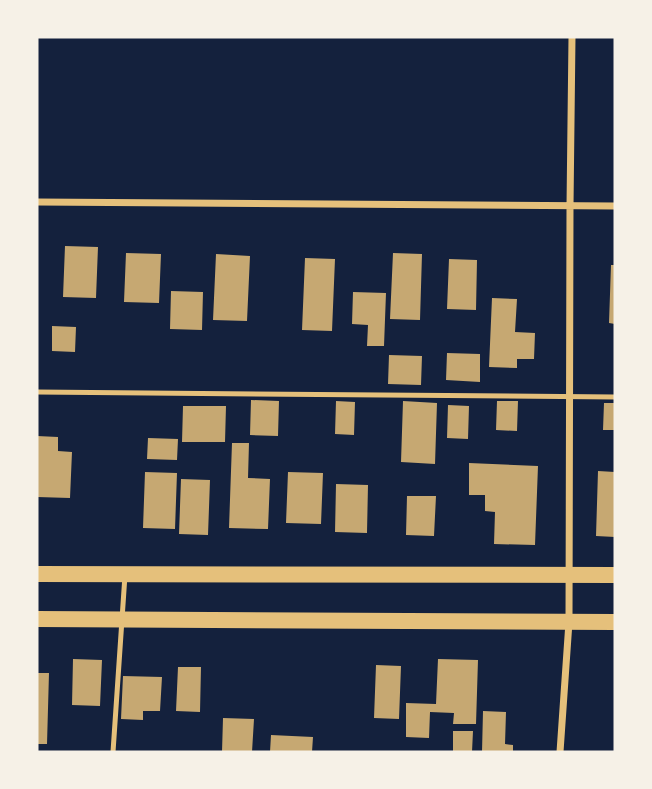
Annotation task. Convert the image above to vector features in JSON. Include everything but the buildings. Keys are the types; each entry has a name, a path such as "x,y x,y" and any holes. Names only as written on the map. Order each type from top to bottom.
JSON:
{"main road":[{"path":"37,575 615,575"},
{"path":"37,619 615,622"}],"street":[{"path":"560,752 569,622 572,37"},
{"path":"37,202 615,206"}],"lane":[{"path":"37,391 615,397"},
{"path":"113,752 125,575"}]}
